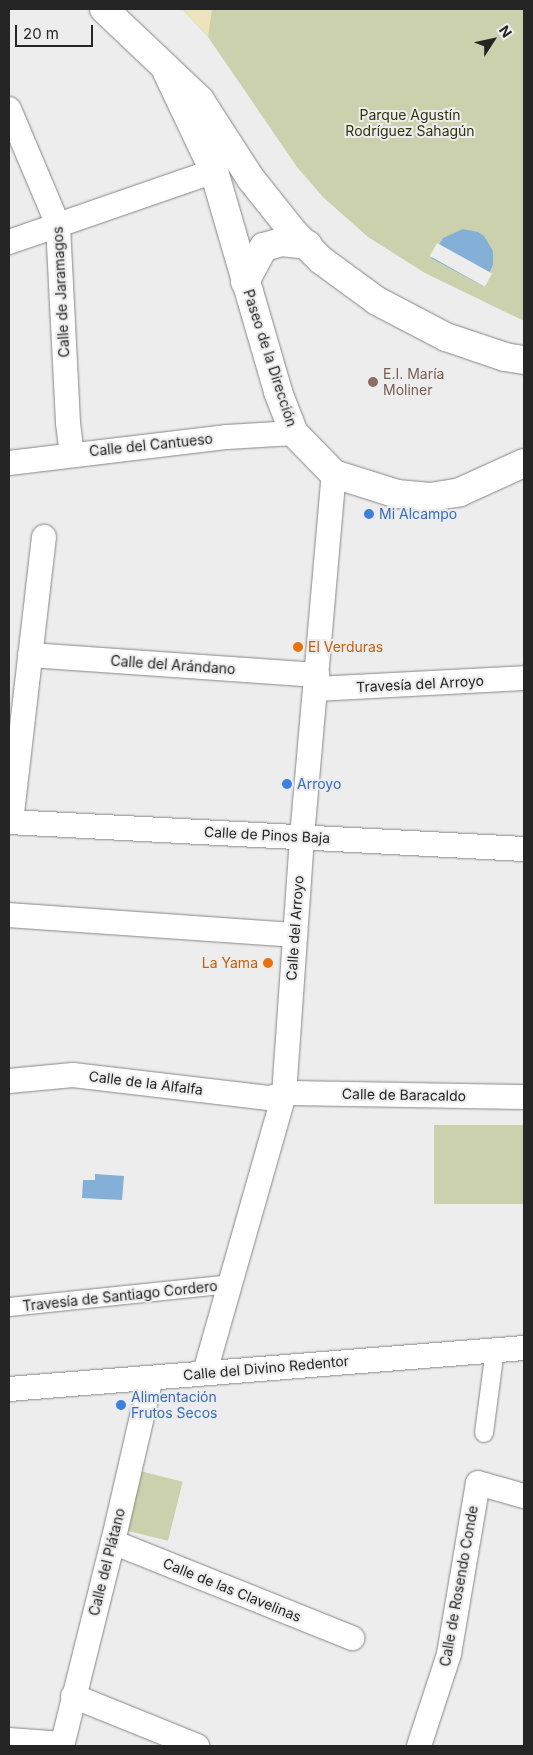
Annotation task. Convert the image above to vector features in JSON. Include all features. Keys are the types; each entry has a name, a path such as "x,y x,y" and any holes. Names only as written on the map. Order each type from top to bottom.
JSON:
{"street":[{"name":"Paseo de la Dirección","path":"104,9 166,70 200,100 251,179 294,233 342,276 385,305 446,337 504,357 524,360"},
{"name":"Paseo de la Dirección","path":"166,70 214,171 278,392 294,433 334,474 397,494 430,497 460,492 524,463"},
{"name":"Calle de Jaramagos","path":"9,109 58,225 68,423 72,454"},
{"path":"9,242 214,171"},
{"path":"245,282 264,248 281,242 308,245"},
{"name":"Calle del Cantueso","path":"9,463 227,437 294,433"},
{"name":"Calle del Arroyo","path":"205,1372 284,1095 302,837 334,474"},
{"path":"10,822 44,537"},
{"name":"Calle del Arándano","path":"30,655 316,682"},
{"name":"Travesía del Arroyo","path":"316,682 524,678"},
{"name":"Calle de Pinos Baja","path":"10,822 524,849"},
{"path":"9,916 295,935"},
{"name":"Calle de la Alfalfa","path":"9,1081 72,1075 270,1098 284,1095"},
{"name":"Calle de Baracaldo","path":"284,1095 524,1097"},
{"name":"Travesía de Santiago Cordero","path":"9,1307 231,1284"},
{"name":"Calle del Divino Redentor","path":"9,1389 524,1348"},
{"path":"484,1433 495,1350"},
{"name":"Calle del Plátano","path":"62,1745 113,1542 151,1378"},
{"name":"Calle de Rosendo Conde","path":"419,1746 449,1654 478,1483 524,1496"},
{"name":"Calle de las Clavelinas","path":"113,1542 352,1638"},
{"path":"73,1696 198,1746"},
{"path":"9,1740 62,1745"}],"green space":[{"name":"Parque Agustín Rodríguez Sahagún","path":"182,9 524,9 524,321 425,273 368,237 324,198 297,167 208,37"},
{"path":"434,1125 524,1125 524,1204 434,1204"},
{"path":"140,1471 183,1482 168,1541 125,1530"}],"sand":[{"path":"182,9 212,9 208,37 202,30"}],"water":[{"path":"463,229 478,232 484,236 493,251 493,265 483,286 431,258 443,238"},
{"path":"95,1174 124,1176 122,1200 82,1198 83,1180 95,1180"}],"pier":[{"path":"437,243 492,274 485,287 430,256"}],"place":[{"name":"E.I. María Moliner","path":"373,382"},
{"name":"Mi Alcampo","path":"369,514"},
{"name":"El Verduras","path":"298,647"},
{"name":"Arroyo","path":"287,784"},
{"name":"La Yama","path":"268,963"},
{"name":"Alimentación Frutos Secos","path":"121,1405"}]}
